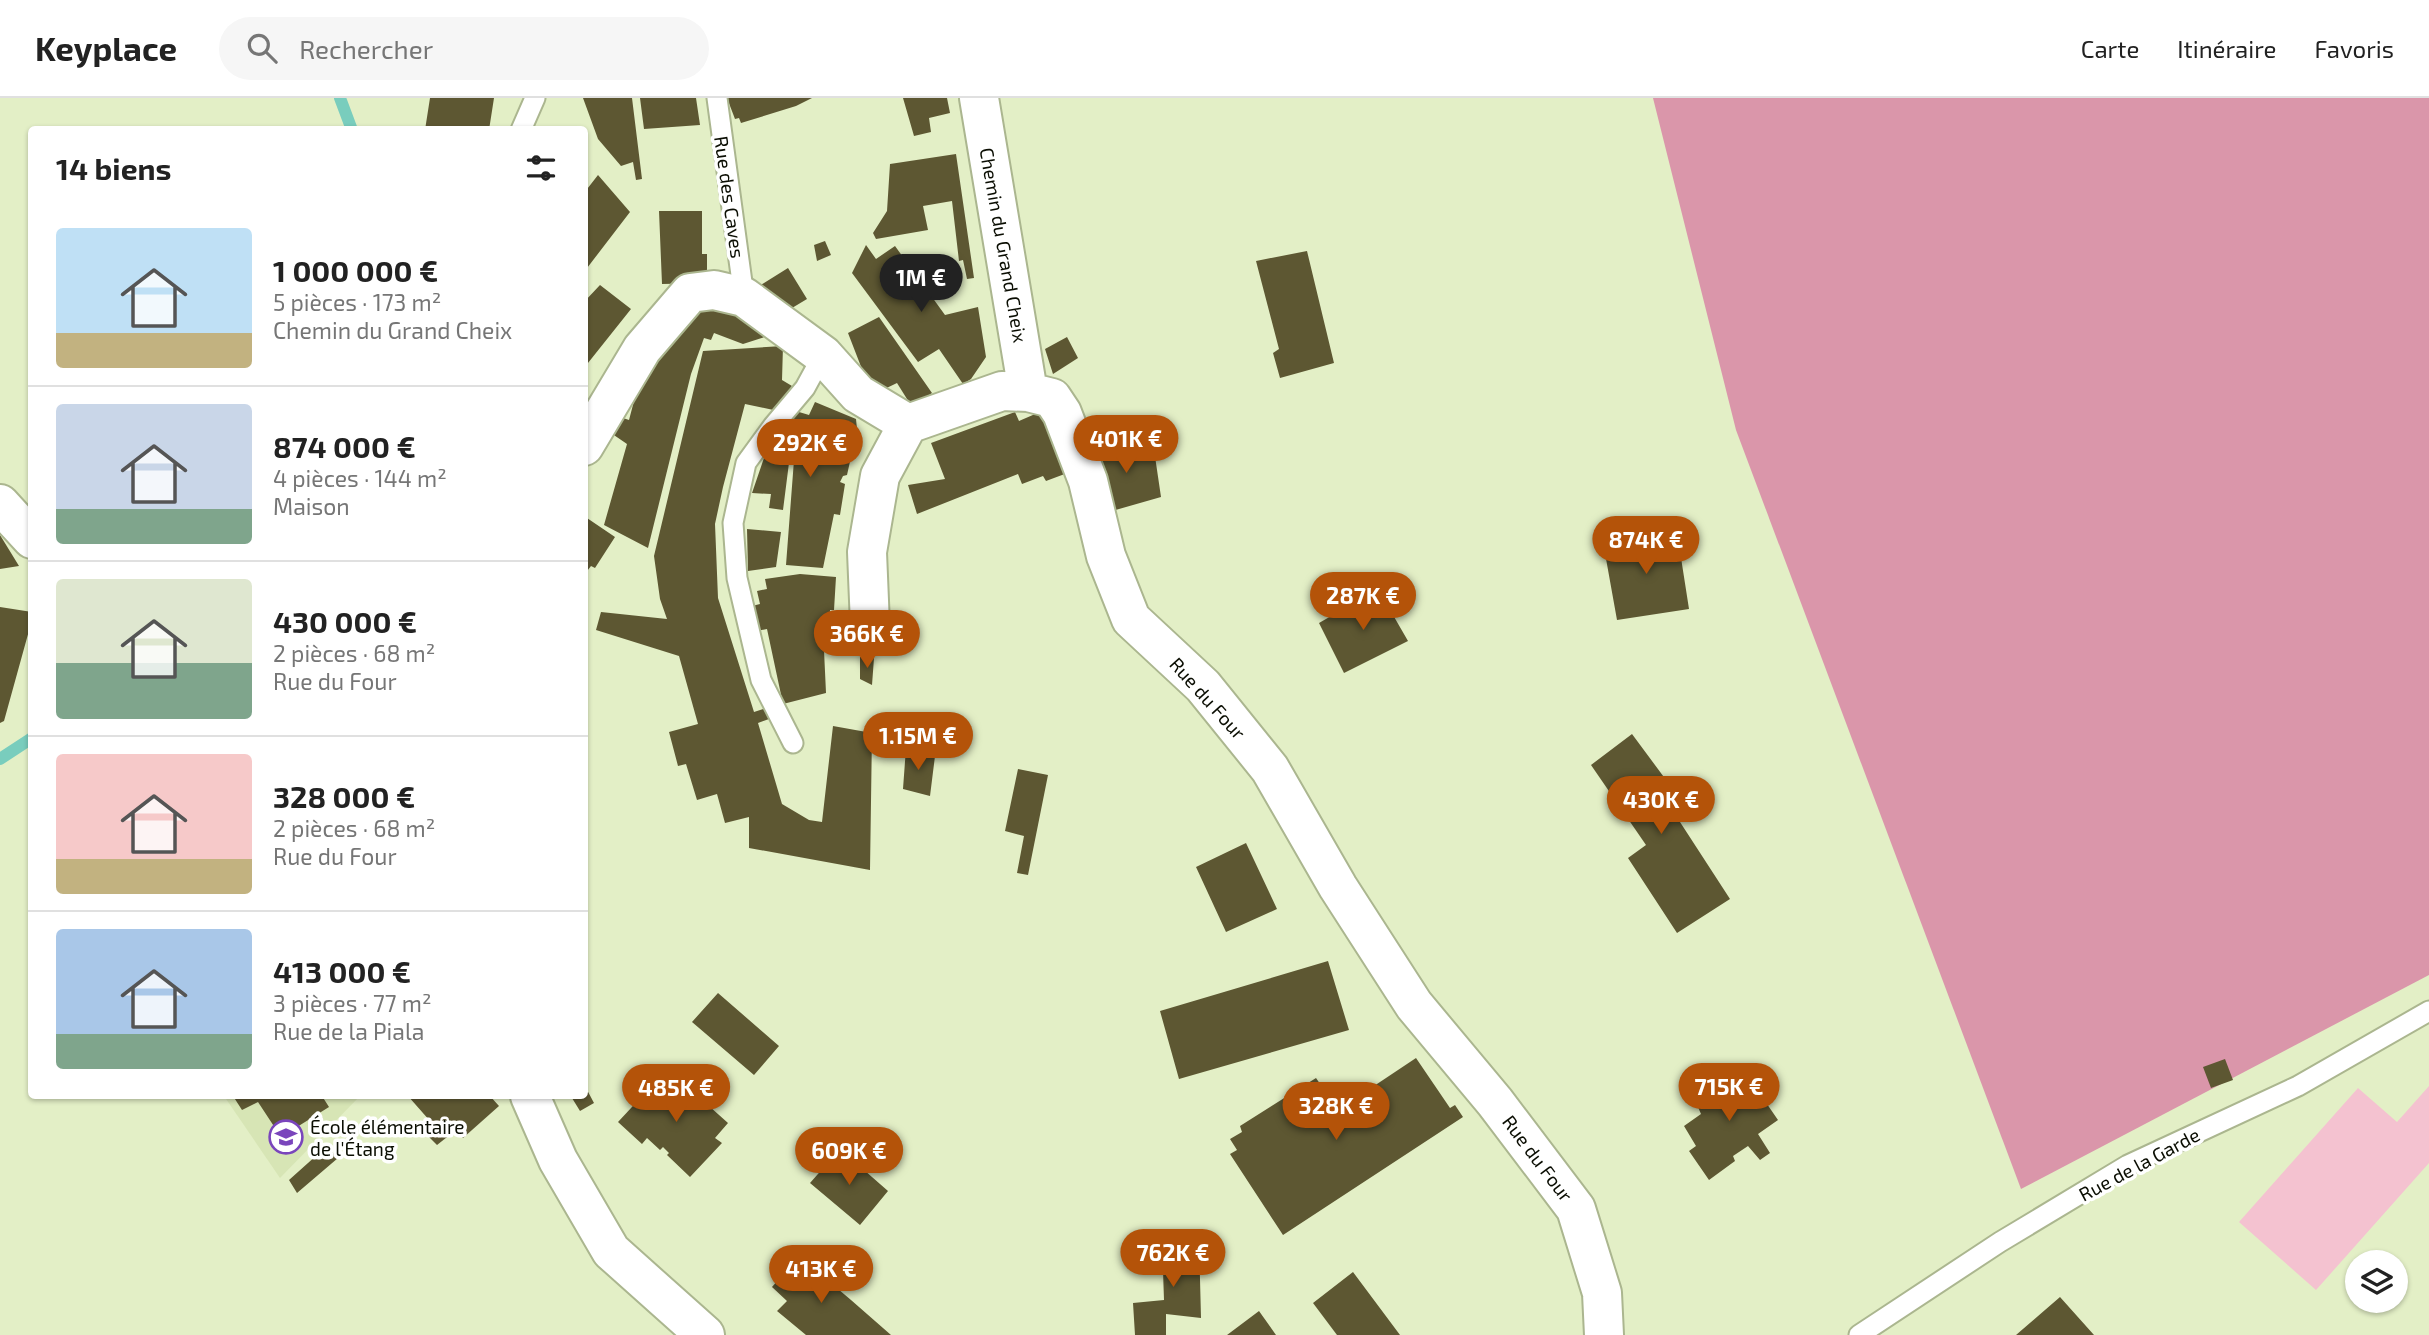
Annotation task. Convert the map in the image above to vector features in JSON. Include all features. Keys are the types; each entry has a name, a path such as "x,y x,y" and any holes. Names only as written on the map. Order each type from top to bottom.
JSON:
{"street":[{"name":"Chemin du Grand Cheix","path":"979,98 1028,392"},
{"path":"588,439 642,349 690,293 714,290 744,297 822,355 858,394 908,424 880,476 866,552 870,625"},
{"name":"Rue du Four","path":"908,424 1002,391 1028,392 1052,398 1062,412 1088,481 1106,556 1131,619 1203,686 1270,769 1338,887 1414,1005 1495,1102 1576,1209 1602,1293 1604,1335"},
{"path":"0,504 28,535"},
{"path":"531,1099 558,1160 611,1251 705,1335"}],"lane":[{"path":"523,126 535,98"},
{"name":"Rue des Caves","path":"717,98 744,297"},
{"path":"793,743 761,680 737,578 733,523 746,464 805,388 822,355"},
{"name":"Rue de la Garde","path":"1859,1335 2000,1242 2128,1165 2298,1086 2429,1011"}],"shaded area":[{"path":"1653,98 2429,98 2429,975 2021,1189 1736,430"},
{"path":"2429,1086 2429,1163 2352,1250 2345,1250 2345,1257 2316,1290 2239,1222 2358,1088 2397,1122"},
{"name":"École élémentaire de l'Étang","path":"226,1099 357,1099 280,1178"}],"building":[{"path":"430,98 494,98 490,126 426,126"},
{"path":"583,98 632,98 642,179 636,180 633,162 621,166 598,139"},
{"path":"640,98 696,98 700,125 644,129"},
{"path":"727,98 812,98 796,106 741,123 739,118 735,119"},
{"path":"903,98 947,98 950,113 929,118 931,132 914,136"},
{"path":"956,154 974,278 967,279 963,260 959,261 952,201 923,206 928,230 876,239 873,233 887,211 890,164"},
{"path":"598,175 630,212 588,267 588,188"},
{"path":"659,211 702,211 702,254 707,254 707,283 662,284"},
{"path":"825,241 831,255 817,261 814,245"},
{"path":"866,245 876,259 895,246 945,315 978,307 986,357 971,379 963,384 939,349 918,362 852,273"},
{"path":"1307,251 1334,363 1280,378 1273,353 1279,349 1256,261"},
{"path":"788,268 807,299 787,311 759,286"},
{"path":"600,285 631,309 588,363 588,298"},
{"path":"703,297 774,334 743,344 714,333 711,340 704,338 691,374 648,548 604,525 627,444 608,431 617,416 629,420 648,348"},
{"path":"879,317 932,393 912,407 897,383 872,395 848,333"},
{"path":"1067,337 1078,358 1053,374 1045,349"},
{"path":"783,346 782,380 792,386 778,411 745,404 723,487 715,524 718,598 754,712 766,708 769,719 758,723 782,804 809,820 822,822 833,726 872,733 870,870 749,848 749,817 725,823 717,794 697,800 686,764 678,766 669,732 698,724 679,656 596,630 601,612 667,619 660,599 654,556 703,351"},
{"path":"815,402 856,419 857,429 855,440 849,439 847,447 853,448 847,475 843,476 840,482 845,484 840,515 834,514 823,568 786,565 795,447 791,447 783,510 769,508 771,494 752,493 764,458 779,433 799,412 809,415"},
{"path":"1049,408 1078,469 1046,481 1043,476 1022,484 1018,474 917,514 908,485 945,479 931,443 1015,412 1019,421"},
{"path":"1152,436 1161,497 1105,513 1086,456"},
{"path":"588,519 615,537 595,568 591,566 588,570"},
{"path":"747,529 781,532 776,567 748,571"},
{"path":"1677,532 1689,609 1617,620 1603,542"},
{"path":"0,535 19,566 0,569"},
{"path":"800,574 836,577 834,610 830,610 829,629 823,629 826,693 783,704 767,629 757,631 752,606 760,604 757,591 767,589 765,579"},
{"path":"1378,589 1408,641 1344,673 1319,623"},
{"path":"0,607 28,611 28,634 4,721 0,723"},
{"path":"860,657 874,658 872,685 860,679"},
{"path":"1632,734 1692,815 1680,822 1730,899 1677,933 1628,858 1646,845 1591,765"},
{"path":"906,748 935,756 930,796 903,789"},
{"path":"1018,769 1048,775 1028,875 1017,873 1024,836 1005,831"},
{"path":"1246,843 1277,909 1226,932 1196,867"},
{"path":"1328,961 1349,1030 1179,1079 1160,1011"},
{"path":"718,993 779,1046 754,1075 692,1022"},
{"path":"1416,1058 1450,1108 1455,1105 1463,1117 1283,1235 1230,1154 1237,1150 1230,1139 1242,1132 1240,1126 1316,1078 1338,1110"},
{"path":"2225,1059 2233,1080 2211,1088 2203,1067"},
{"path":"1740,1065 1778,1120 1758,1134 1770,1153 1760,1160 1748,1146 1733,1156 1735,1161 1709,1180 1689,1151 1696,1146 1684,1126 1701,1114 1698,1107 1709,1097 1704,1089"},
{"path":"672,1073 728,1123 715,1138 722,1143 690,1177 667,1155 669,1153 663,1147 660,1150 647,1138 642,1144 618,1122 645,1093 651,1097"},
{"path":"588,1092 594,1103 580,1111 573,1099 588,1099"},
{"path":"235,1099 324,1099 329,1107 281,1137 258,1102 242,1110"},
{"path":"411,1099 493,1099 499,1106 463,1138 456,1130 437,1145 421,1129 430,1121"},
{"path":"327,1146 338,1158 297,1193 289,1180"},
{"path":"840,1149 888,1191 860,1225 810,1183"},
{"path":"1199,1240 1201,1318 1166,1314 1166,1335 1135,1335 1133,1303 1164,1300 1162,1241"},
{"path":"799,1256 891,1335 806,1335 777,1311 787,1301 772,1287"},
{"path":"1353,1272 1400,1335 1337,1335 1313,1303"},
{"path":"2060,1297 2094,1335 2016,1335"},
{"path":"1259,1311 1276,1335 1227,1335"}],"waterway":[{"path":"340,98 350,126"},
{"path":"0,759 28,741"}],"place":[{"name":"École élémentaire de l'Étang","path":"286,1137"}]}
